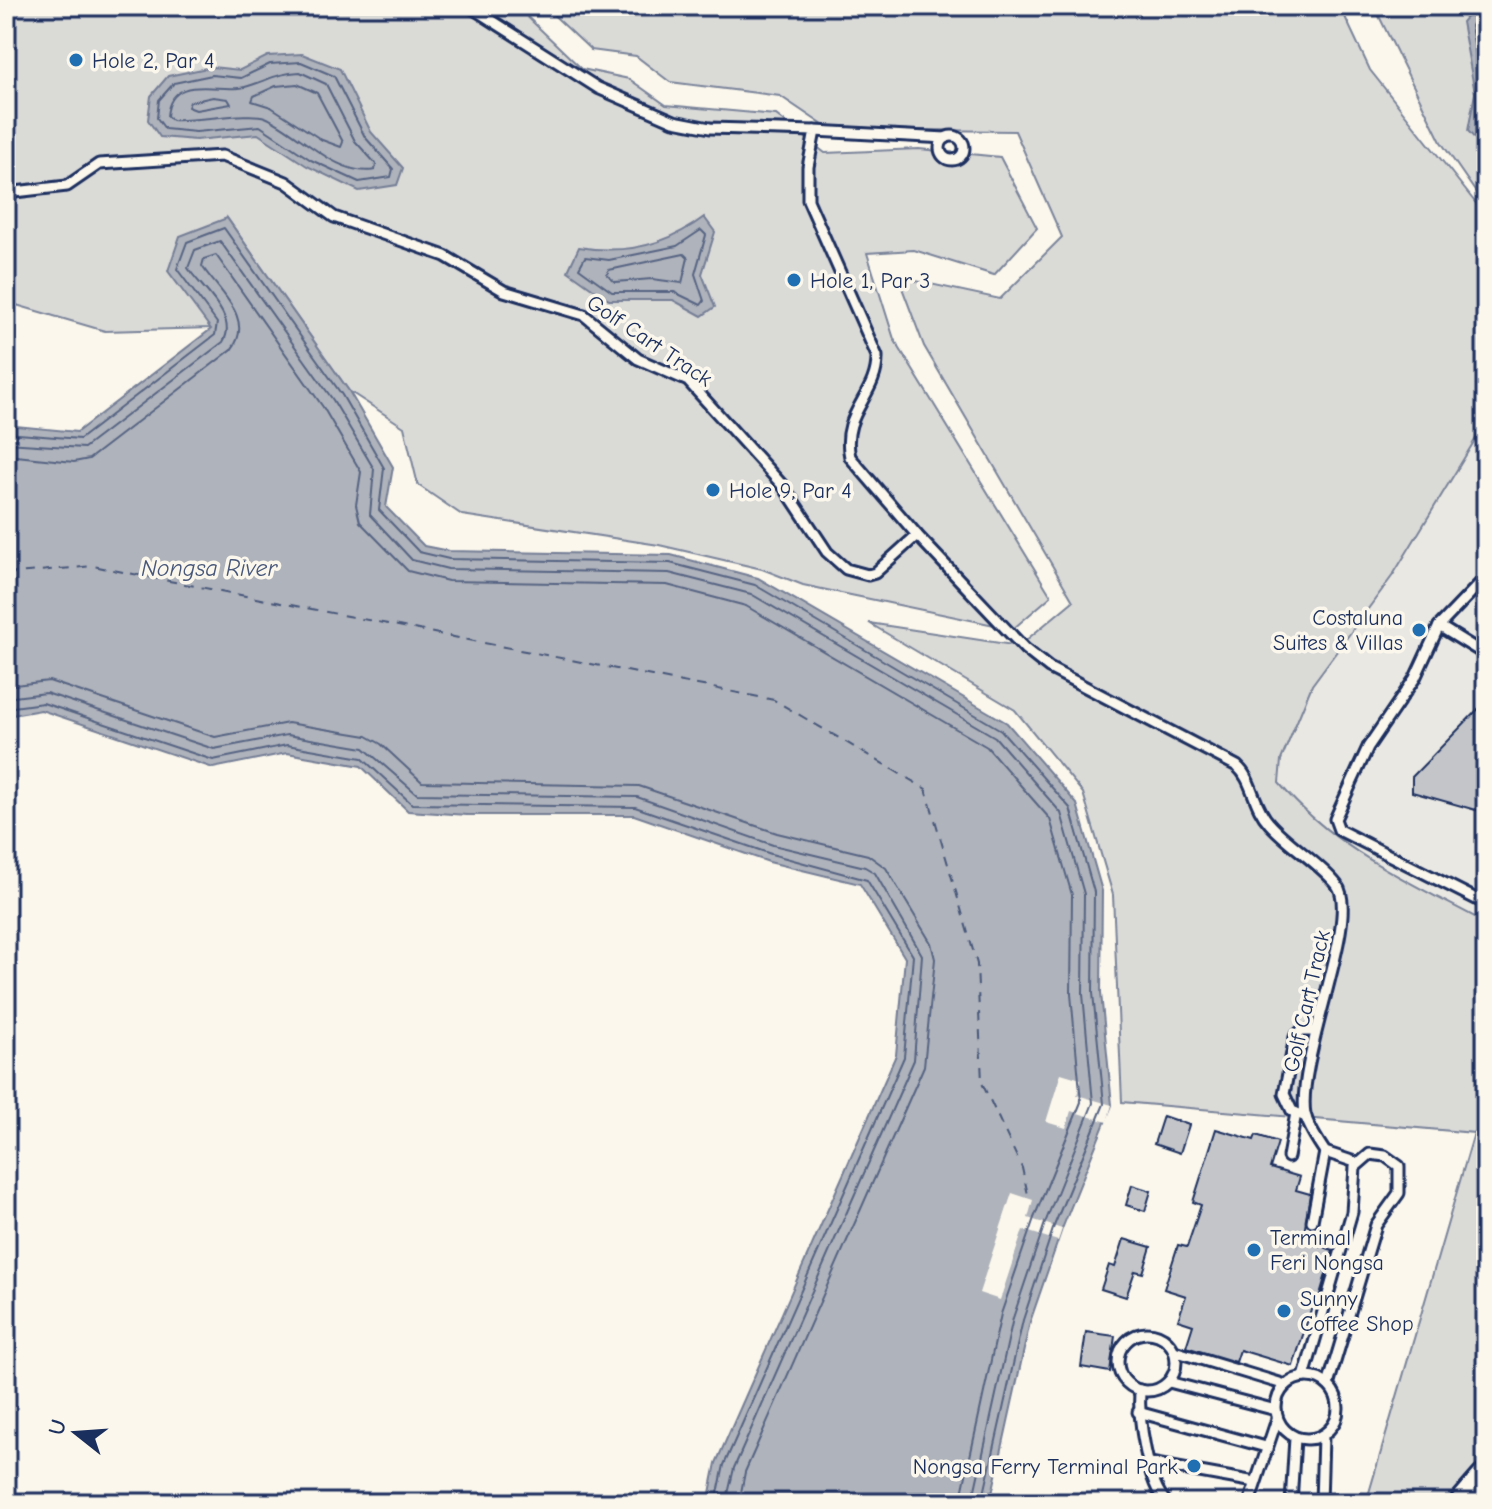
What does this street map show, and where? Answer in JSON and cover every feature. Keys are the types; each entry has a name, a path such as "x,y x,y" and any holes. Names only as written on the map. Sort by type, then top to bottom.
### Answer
{"highway":[{"path":"1466,1503 1486,1480"}],"lane":[{"path":"469,6 598,88 674,121 710,128 946,138"},
{"path":"815,131 808,167 808,200 877,356 873,382 850,425 850,457 917,535"},
{"name":"Golf Cart Track","path":"6,193 67,186 99,164 222,156 286,182 334,217 445,256 504,291 584,315 638,359 688,381 784,487 827,552 846,569 868,575 875,573 917,535 1025,649 1066,680 1237,766 1245,773 1259,812 1339,887 1343,913 1341,931 1314,1031 1301,1115 1325,1152"},
{"path":"1486,577 1439,626 1415,678 1368,747 1335,819 1339,830 1486,904"},
{"path":"1439,626 1486,655"},
{"path":"1288,1157 1301,1115 1287,1105 1284,1094 1293,1042 1298,1032 1314,1031"},
{"path":"1312,1221 1325,1152 1358,1163"},
{"path":"1304,1377 1352,1212 1354,1172 1358,1163 1370,1154 1385,1156 1399,1166 1401,1183 1396,1200 1374,1230 1328,1385"},
{"path":"1174,1351 1176,1362 1169,1382 1155,1390 1140,1390 1121,1376 1118,1365 1125,1343 1146,1333 1158,1334 1174,1351 1286,1385 1304,1377 1328,1385 1336,1397 1338,1412 1333,1426 1323,1436 1309,1440 1295,1438"},
{"path":"1169,1382 1276,1414 1295,1438 1291,1503"},
{"path":"1249,1503 1286,1385"},
{"path":"1140,1390 1138,1412 1150,1463 1159,1492 1167,1503"},
{"path":"1138,1412 1266,1447"},
{"path":"1321,1503 1323,1436"},
{"path":"1150,1463 1255,1482"}],"shaded area":[{"path":"6,6 516,6 582,69 629,79 666,105 776,115 825,153 919,149 1000,157 1037,228 994,275 914,250 867,253 894,339 1051,596 1013,629 803,585 762,569 659,545 462,515 418,485 404,427 349,391 227,218 211,328 105,331 6,302"},
{"path":"544,6 1340,6 1370,70 1486,216 1486,422 1393,575 1312,685 1281,760 1279,783 1325,828 1375,863 1486,923 1486,1476 1460,1503 1366,1503 1474,1133 1122,1102 1113,895 1083,793 1015,710 869,623 1019,646 1073,601 924,346 898,277 1000,299 1062,237 1015,131 829,129 780,96 670,82 636,56 591,50"},
{"path":"1374,6 1486,6 1486,207 1441,142"},
{"name":"Costaluna Suites & Villas","path":"1486,422 1486,923 1338,842 1301,809 1279,783 1281,760 1312,685 1393,575"}],"water":[{"path":"1486,8 1486,151 1468,131 1475,93 1462,22 1473,9"},
{"path":"302,54 340,69 371,132 403,168 397,185 359,191 307,166 258,134 196,140 160,137 148,120 151,96 168,76 212,67 240,70 268,56"},
{"path":"704,217 715,232 702,274 715,307 702,316 673,300 609,300 568,271 579,247 613,250 645,246 675,235"},
{"name":"Nongsa River","path":"227,218 349,391 393,467 386,507 424,546 449,551 671,555 758,578 1007,723 1077,804 1102,891 1101,993 1112,1105 1062,1229 1030,1322 990,1503 708,1503 716,1463 896,1055 905,958 860,884 769,862 634,815 467,815 408,811 361,766 287,753 213,768 41,710 6,716 6,425 77,432 211,329 168,271 180,236"}],"pier":[{"path":"1061,1073 1081,1079 1077,1095 1112,1105 1107,1122 1071,1111 1066,1128 1046,1122"},
{"path":"1012,1193 1033,1200 1028,1218 1062,1229 1058,1241 1023,1230 1000,1300 979,1293"}],"building":[{"path":"1486,701 1486,813 1412,792 1412,777"},
{"path":"1163,1116 1189,1125 1180,1153 1154,1144"},
{"name":"Terminal Feri Nongsa","path":"1216,1129 1254,1140 1256,1135 1278,1142 1270,1168 1300,1177 1296,1190 1310,1194 1303,1241 1333,1250 1317,1305 1313,1304 1293,1366 1240,1350 1236,1362 1186,1347 1193,1325 1178,1320 1186,1296 1164,1289 1178,1245 1187,1247 1201,1205 1193,1202"},
{"path":"1132,1185 1151,1191 1145,1211 1126,1205"},
{"path":"1124,1239 1151,1247 1143,1273 1135,1271 1126,1297 1101,1289 1109,1265 1115,1267"},
{"path":"1086,1332 1115,1336 1110,1372 1081,1367"}],"ferry route":[{"path":"6,574 93,566 774,700 926,789 977,964 982,1083 1022,1168 1029,1199"}],"place":[{"name":"Hole 2, Par 4","path":"76,60"},
{"name":"Hole 1, Par 3","path":"794,280"},
{"name":"Hole 9, Par 4","path":"713,490"},
{"name":"Costaluna Suites & Villas","path":"1419,630"},
{"name":"Terminal Feri Nongsa","path":"1254,1250"},
{"name":"Sunny Coffee Shop","path":"1284,1311"},
{"name":"Nongsa Ferry Terminal Park","path":"1194,1466"}]}
